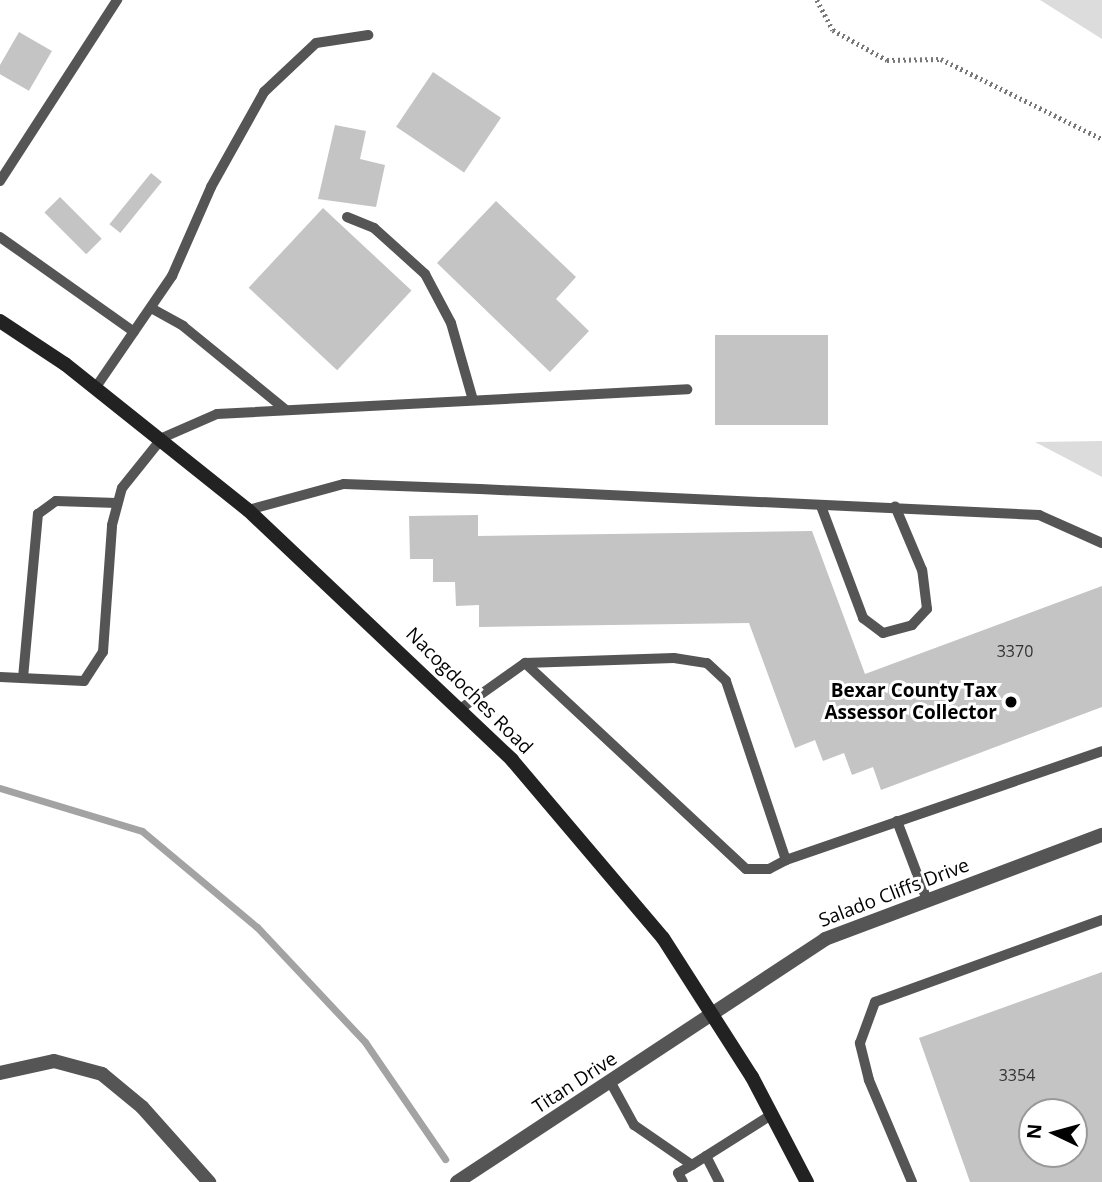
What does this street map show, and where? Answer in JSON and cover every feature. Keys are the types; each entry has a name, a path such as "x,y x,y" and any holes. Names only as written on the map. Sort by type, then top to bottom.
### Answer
{"main road":[{"name":"Nacogdoches Road","path":"0,321 96,387 248,509 460,709 572,824 712,1012 807,1182"}],"street":[{"name":"Salado Cliffs Drive","path":"712,1012 825,939 1102,835"},
{"name":"Titan Drive","path":"457,1182 611,1083 712,1012"},
{"path":"0,1073 43,1062 102,1074 142,1107 209,1182"}],"lane":[{"path":"0,181 117,0"},
{"path":"96,387 150,308 264,92 316,43 368,35"},
{"path":"347,217 374,228 425,274 451,323 473,400"},
{"path":"0,237 134,332"},
{"path":"150,308 183,326 286,411"},
{"path":"0,677 84,681 103,652 117,503 122,488 162,438 217,414 687,389"},
{"path":"248,509 344,484 821,506 895,506 1039,515 1102,543"},
{"path":"23,678 38,514 56,500 117,503"},
{"path":"821,506 863,618 883,633 912,625 927,609 922,570 895,506"},
{"path":"460,709 525,663 674,658 707,663 726,681 786,860"},
{"path":"525,663 746,869 769,869 786,860 1102,751"},
{"path":"897,821 927,900"},
{"path":"912,1182 869,1080 860,1043 875,1002 1102,920"},
{"path":"611,1083 634,1125 692,1165"},
{"path":"683,1182 678,1173 771,1115"},
{"path":"706,1156 719,1182"}],"path":[{"path":"817,0 833,30 887,60 941,59 1102,139"}],"shaded area":[{"path":"1040,0 1102,0 1102,39"},
{"path":"1102,441 1102,477 1035,442"}],"building":[{"path":"19,32 52,51 29,91 0,74 0,65"},
{"path":"433,72 501,118 464,173 396,127"},
{"path":"335,125 366,131 360,159 385,165 376,207 318,199"},
{"path":"151,173 162,182 120,233 109,224"},
{"path":"60,197 102,239 86,254 44,213"},
{"path":"496,201 576,277 556,299 589,331 550,372 437,263"},
{"path":"323,208 411,291 337,370 249,288"},
{"path":"715,335 828,335 828,425 715,425"},
{"path":"478,515 478,536 812,531 865,674 1102,586 1102,707 881,790 873,767 852,775 844,753 823,761 815,740 795,748 749,623 479,627 479,605 456,606 455,582 433,582 433,559 410,559 409,516"},
{"path":"1102,972 1102,1182 970,1182 919,1038"}],"waterway":[{"path":"0,788 142,831 257,927 365,1042 445,1159"}],"place":[{"name":"Bexar County Tax Assessor Collector","path":"1011,702"}]}
